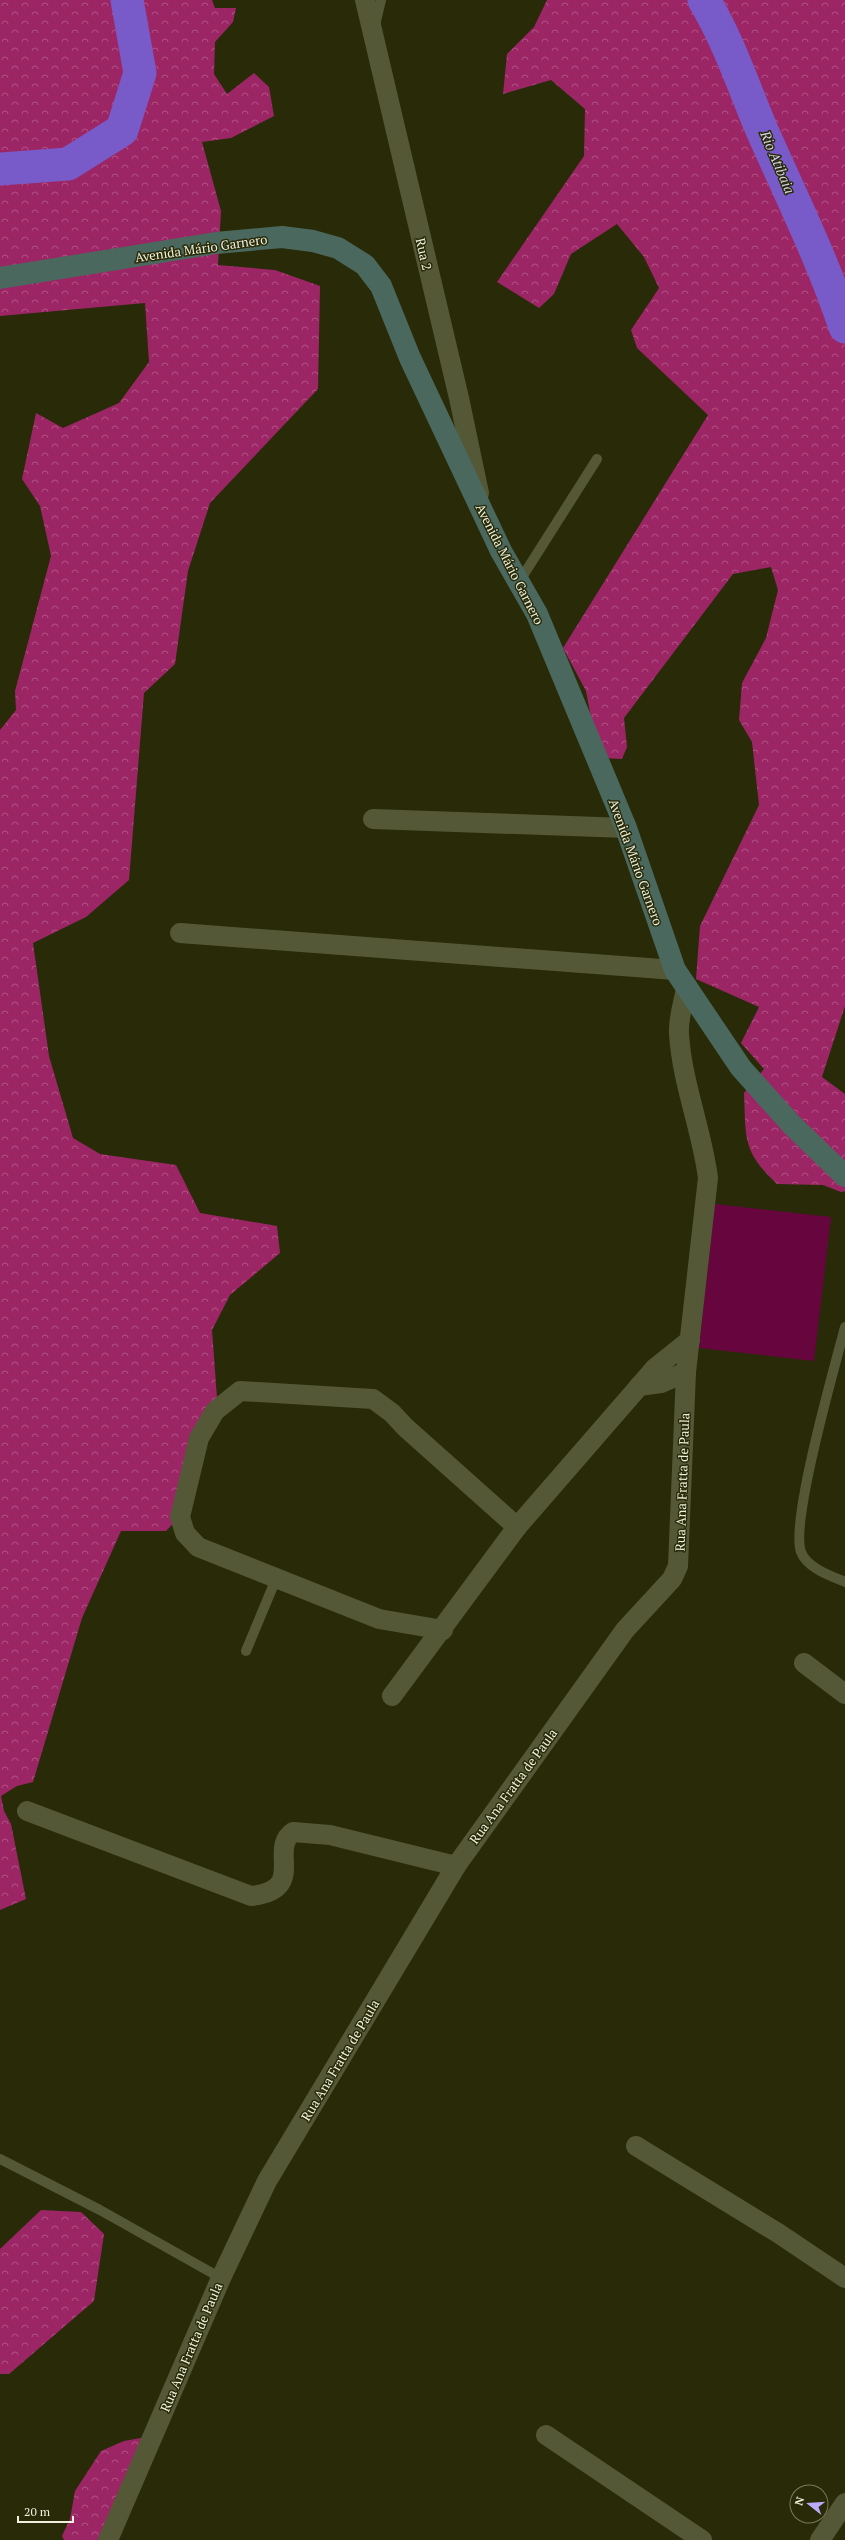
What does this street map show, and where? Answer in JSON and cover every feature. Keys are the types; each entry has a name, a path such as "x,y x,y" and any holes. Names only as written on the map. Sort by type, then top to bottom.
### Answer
{"main road":[{"name":"Avenida Mário Garnero","path":"0,278 224,242 282,237 313,241 338,248 365,265 381,286 410,358 482,509 537,614 626,828 675,970 686,989 741,1068 792,1125 845,1176"}],"street":[{"name":"Rua 2","path":"365,0 459,398 482,509"},
{"path":"373,819 626,828"},
{"path":"180,933 675,970"},
{"name":"Rua Ana Fratta de Paula","path":"108,2540 221,2278 267,2180 456,1866 625,1630 672,1579 678,1566 686,1372 708,1178 705,1151 684,1065 679,1034 686,989"},
{"path":"392,1696 518,1528 655,1368 690,1340"},
{"path":"639,1386 661,1383 686,1372"},
{"path":"443,1630 379,1619 198,1547 185,1533 180,1517 199,1438 215,1411 240,1391 373,1398 392,1413 416,1438 518,1528"},
{"path":"804,1663 845,1694"},
{"path":"27,1811 251,1896 267,1894 276,1889 282,1879 286,1842 293,1832 330,1836 456,1866"},
{"path":"636,2146 778,2233 845,2278"},
{"path":"546,2435 702,2540"},
{"path":"820,2540 845,2503"}],"lane":[{"path":"373,33 381,0"},
{"path":"519,582 597,459"},
{"path":"845,1327 804,1496 798,1534 801,1552 817,1569 845,1582"},
{"path":"246,1651 276,1578"},
{"path":"0,2160 100,2210 221,2278"}],"green space":[{"path":"0,0 212,0 215,8 236,8 233,22 215,42 214,74 227,94 254,73 269,87 274,116 231,138 202,142 221,211 218,265 275,270 320,286 318,389 210,503 188,571 175,664 144,693 129,880 86,917 33,943 49,1056 73,1138 100,1154 176,1165 200,1213 277,1226 280,1253 230,1295 212,1330 217,1398 187,1509 166,1531 121,1531 82,1618 33,1782 17,1786 1,1796 4,1811 11,1824 26,1899 0,1910 0,730 16,710 15,691 51,556 40,506 22,479 36,413 63,428 119,403 149,362 145,303 0,316"},
{"path":"547,0 845,0 845,1006 822,1077 845,1094 845,1191 841,1192 823,1185 777,1184 757,1162 748,1143 746,1133 744,1093 764,1069 741,1043 759,1007 696,979 700,926 759,805 752,742 739,720 742,683 766,638 778,590 771,567 733,574 624,718 627,747 622,759 604,758 592,723 586,691 563,648 708,415 637,348 631,330 659,288 644,257 617,224 571,254 554,294 539,308 497,282 584,156 585,109 551,80 503,94 507,54 534,27"},
{"path":"41,2210 81,2212 104,2234 94,2301 9,2374 0,2374 0,2249"},
{"path":"146,2437 102,2540 64,2540 62,2536 70,2519 75,2491 101,2451 124,2441"}],"shaded area":[{"path":"715,1204 831,1217 814,1361 699,1348"}],"waterway":[{"name":"Rio Atibaia","path":"0,169 68,164 122,130 140,73 127,0"},
{"name":"Rio Atibaia","path":"704,0 713,15 735,63 761,128 816,251 845,327"}]}
